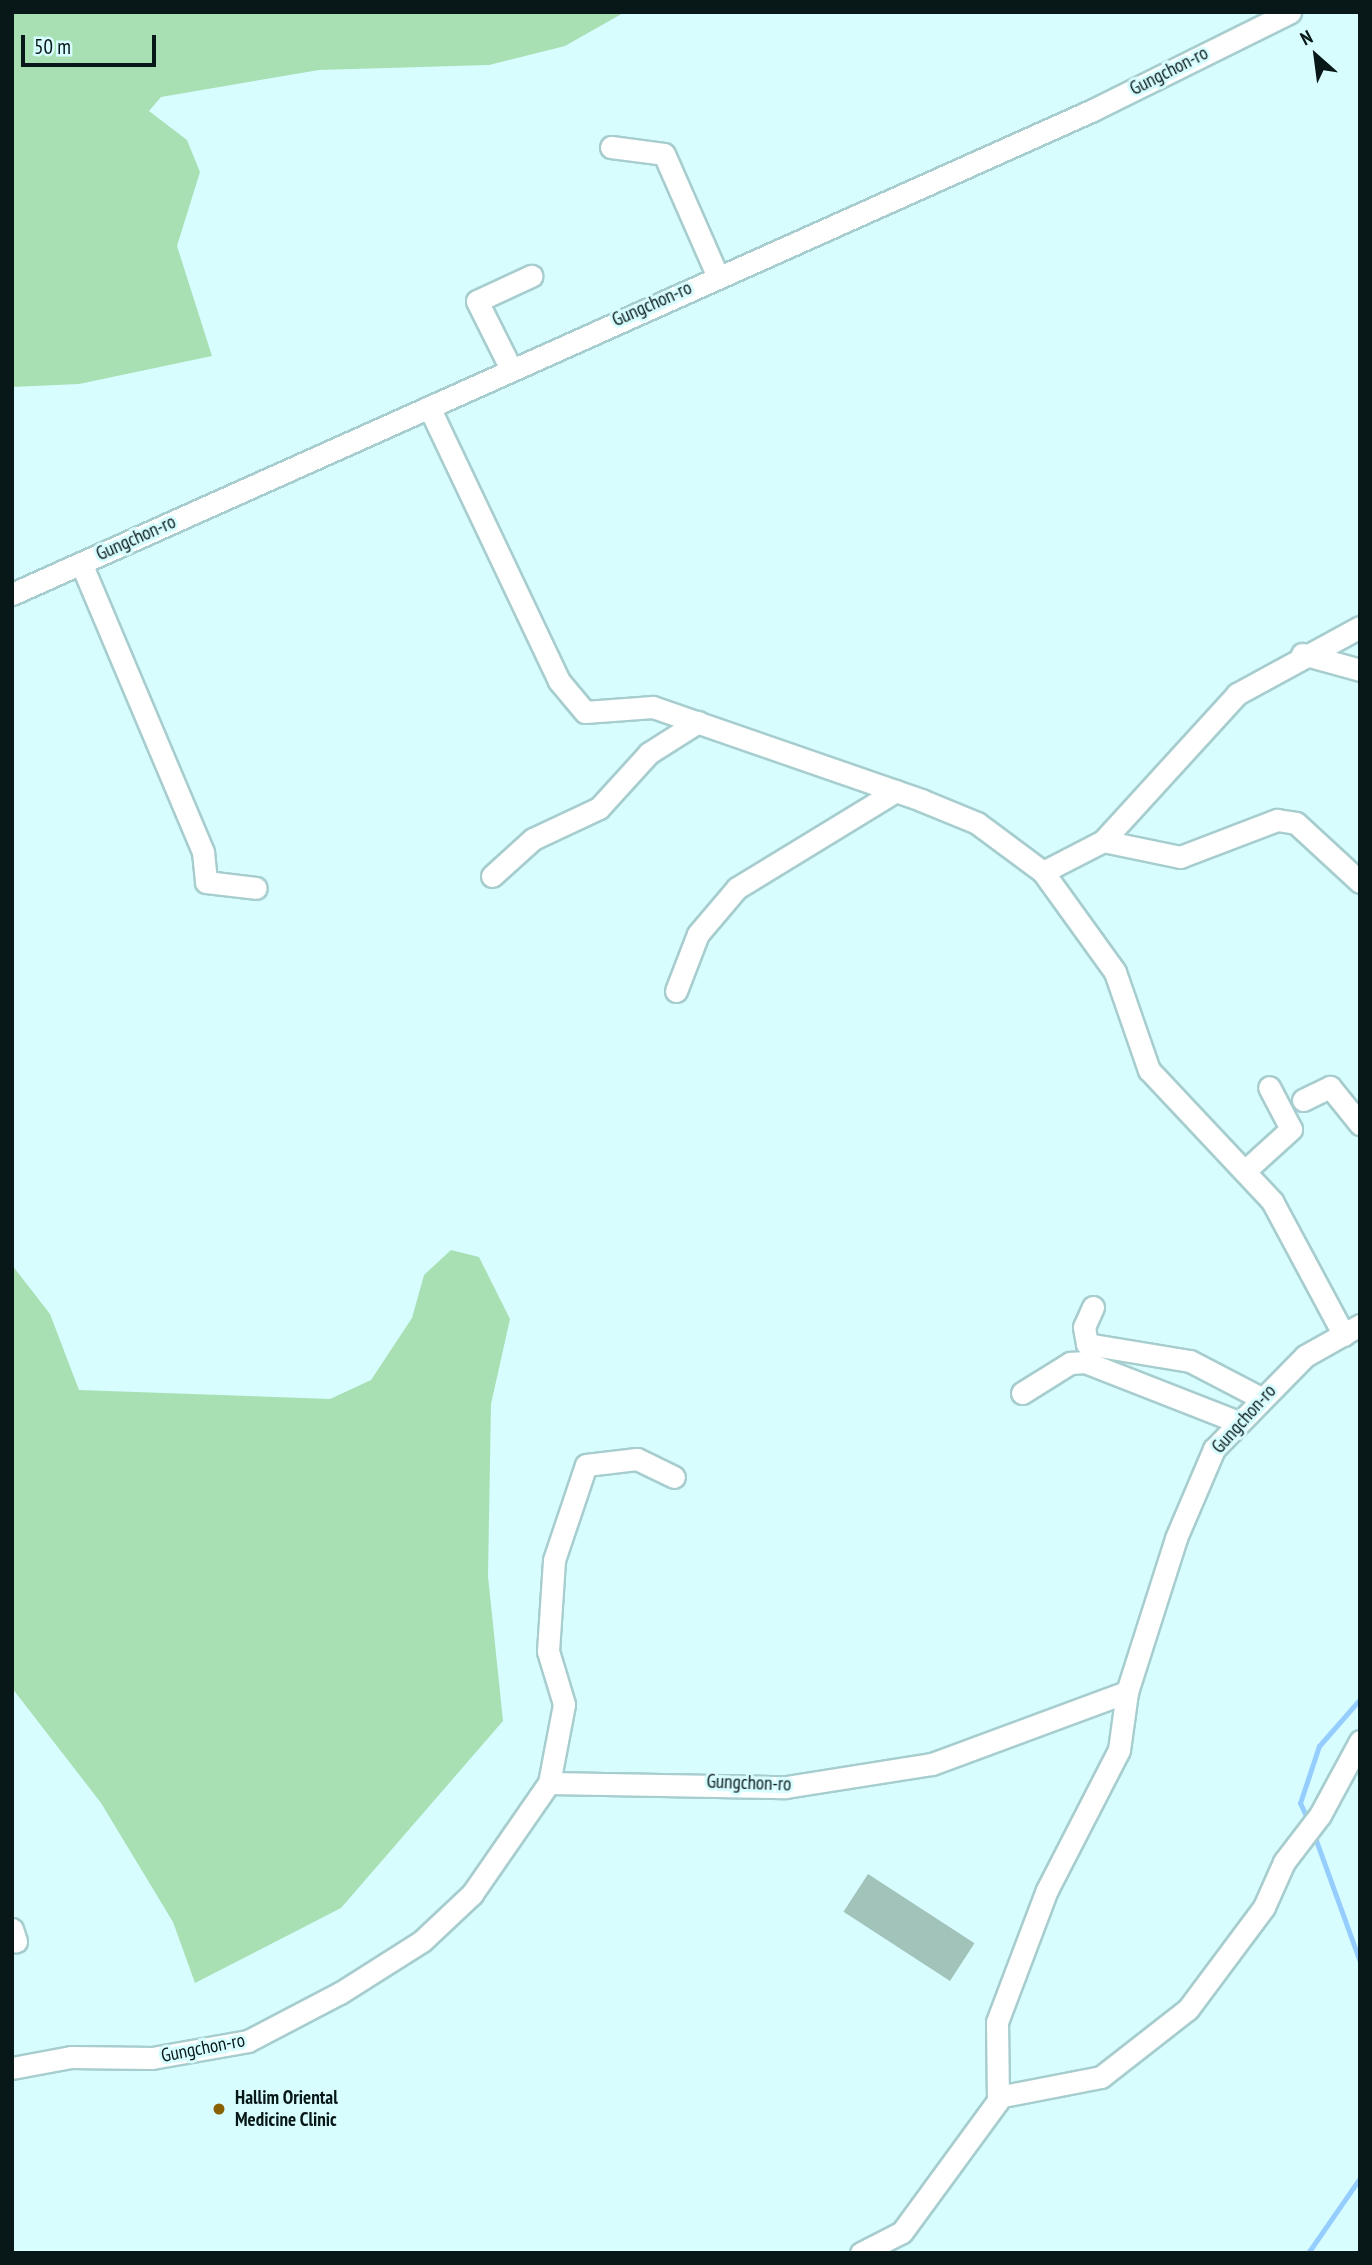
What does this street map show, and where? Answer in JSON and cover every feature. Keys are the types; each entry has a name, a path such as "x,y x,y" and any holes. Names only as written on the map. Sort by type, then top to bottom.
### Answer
{"street":[{"name":"Gungchon-ro","path":"12,594 717,275 1093,110 1290,12"},
{"path":"611,147 664,154 717,275"},
{"path":"511,369 477,302 531,276"},
{"path":"429,407 570,700 585,712 653,707 896,791 977,823 1043,872 1115,972 1149,1070 1246,1170 1298,1241 1352,1330"},
{"path":"81,563 203,852 206,883 256,888"},
{"path":"1043,872 1103,841 1237,694 1302,654 1360,627"},
{"path":"1302,654 1360,670"},
{"path":"492,876 533,839 599,808 649,753 698,722"},
{"path":"676,991 698,934 737,888 896,791"},
{"path":"1103,841 1180,857 1287,821 1296,823 1360,882"},
{"path":"1246,1170 1291,1129 1269,1087"},
{"path":"1303,1100 1330,1087 1360,1124"},
{"path":"1093,1307 1084,1327 1087,1344 1190,1361 1261,1398"},
{"name":"Gungchon-ro","path":"12,2068 71,2057 152,2058 248,2041 340,1993 422,1941 471,1894 549,1783 786,1787 932,1764 1127,1692 1176,1538 1213,1449 1305,1356 1352,1330"},
{"path":"1022,1393 1070,1363 1085,1362 1238,1422"},
{"path":"549,1783 564,1704 548,1651 547,1625 562,1524 581,1477 586,1465 613,1459 637,1459 674,1477"},
{"path":"862,2253 902,2231 998,2097 997,2022 1047,1890 1119,1750 1127,1692"},
{"path":"998,2097 1101,2077 1188,2009 1264,1907 1284,1862 1320,1815 1360,1741"}],"green space":[{"path":"12,12 625,12 565,46 489,65 319,70 161,97 149,111 187,140 200,172 177,246 212,356 79,384 12,387"},
{"path":"451,1250 479,1257 510,1319 491,1404 488,1576 503,1721 341,1908 195,1983 173,1922 101,1803 12,1688 12,1265 50,1314 79,1390 330,1399 371,1380 412,1318 424,1275"}],"building":[{"path":"868,1874 975,1943 950,1981 843,1912"}],"waterway":[{"path":"1308,1820 1300,1803 1319,1746 1360,1699"},
{"path":"1313,1832 1360,1962"},
{"path":"1308,2253 1360,2178"}],"place":[{"name":"Hallim Oriental Medicine Clinic","path":"219,2109"}]}
